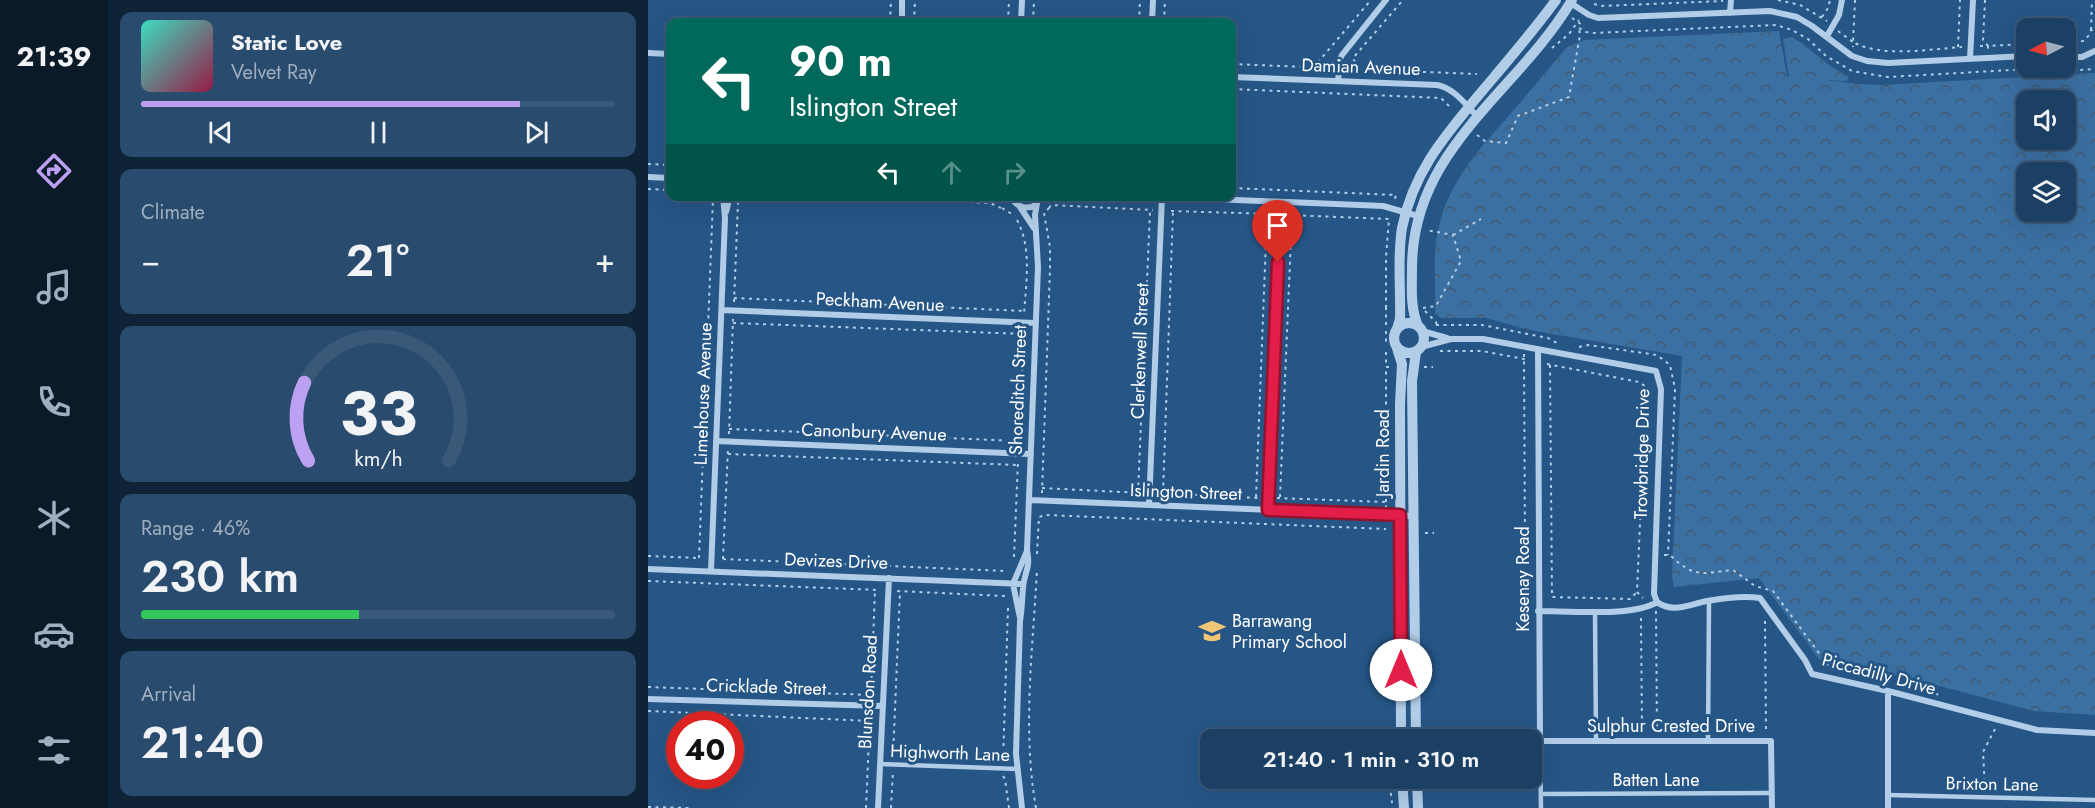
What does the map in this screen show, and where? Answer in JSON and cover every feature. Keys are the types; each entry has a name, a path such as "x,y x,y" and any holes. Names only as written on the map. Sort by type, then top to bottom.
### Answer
{"street":[{"path":"902,18 903,0"},
{"path":"1021,18 1022,0"},
{"path":"1152,18 1153,0"},
{"path":"1338,81 1342,55 1386,0"},
{"path":"1556,0 1428,159 1416,182 1400,244 1400,319 1394,339 1397,348 1408,353 1419,349 1424,339 1412,308 1412,273 1415,228 1423,219 1429,185 1444,158 1553,28 1569,1 1584,12 1598,18 1770,11 1797,17 1827,36 1852,56 1867,61 1888,63 2016,57"},
{"path":"1730,13 1731,0"},
{"path":"1827,36 1839,15 1842,0"},
{"path":"1970,59 1973,0"},
{"path":"2076,57 2082,57 2095,51"},
{"path":"648,53 666,54"},
{"name":"Damian Avenue","path":"1236,77 1444,86 1478,117"},
{"path":"648,177 666,178"},
{"name":"Limehouse Avenue","path":"711,572 722,310 723,201"},
{"name":"Limehouse Avenue","path":"725,218 729,201"},
{"path":"1015,201 1036,231"},
{"path":"1020,207 1029,208 1039,201"},
{"name":"Shoreditch Street","path":"1022,808 1016,734 1020,621 1023,584 1029,561 1027,550 1038,267 1036,231 1042,201"},
{"name":"Clerkenwell Street","path":"1149,505 1162,201"},
{"path":"1236,201 1383,206 1423,219"},
{"path":"1268,510 1281,203"},
{"name":"Peckham Avenue","path":"722,310 1036,323"},
{"path":"1397,329 1405,324 1420,329"},
{"name":"Trowbridge Drive","path":"1420,329 1451,339 1483,339 1656,371 1661,389 1654,594 1657,602"},
{"name":"Trowbridge Drive","path":"1419,349 1451,339"},
{"name":"Jardin Road","path":"1397,348 1402,364 1400,404 1401,729"},
{"name":"Jardin Road","path":"1416,729 1412,381 1419,349"},
{"name":"Kesenay Road","path":"1538,349 1540,729"},
{"name":"Canonbury Avenue","path":"717,441 1031,454"},
{"name":"Islington Street","path":"1030,500 1413,516"},
{"name":"Shoreditch Street","path":"1020,621 1009,584 1027,550"},
{"name":"Devizes Drive","path":"648,569 1023,584"},
{"name":"Blunsdon Road","path":"878,808 889,578"},
{"path":"1538,611 1641,609 1657,602 1668,608 1674,608 1749,596 1760,598 1766,606"},
{"name":"Piccadilly Drive","path":"1766,606 1805,660 1812,674 1888,691 2037,730 2095,733"},
{"path":"1888,691 1888,808"},
{"name":"Cricklade Street","path":"648,699 883,706"},
{"name":"Sulphur Crested Drive","path":"1542,741 1771,741 1772,808"},
{"path":"1403,789 1404,808"},
{"path":"1417,789 1419,808"}],"lane":[{"path":"1708,741 1709,601"},
{"path":"1595,611 1596,741"},
{"name":"Highworth Lane","path":"880,764 1018,769"},
{"name":"Kesenay Road","path":"1540,789 1541,808"},
{"name":"Batten Lane","path":"1540,794 1772,793"},
{"name":"Brixton Lane","path":"1888,795 2095,800"}],"path":[{"path":"890,18 891,0"},
{"path":"914,18 915,0"},
{"path":"1008,18 1009,0"},
{"path":"1033,18 1034,0"},
{"path":"1139,18 1140,0"},
{"path":"1164,18 1165,0"},
{"path":"1313,68 1371,0"},
{"path":"1358,69 1353,58 1403,0"},
{"path":"1552,49 1569,34 1591,0"},
{"path":"1594,4 1601,6 1731,0"},
{"path":"1822,17 1828,9 1830,0"},
{"path":"1855,0 1853,42 1862,47 1884,51 2016,45"},
{"path":"1958,47 1960,0"},
{"path":"1985,0 1983,40 1988,46 1988,58"},
{"path":"2076,41 2084,41 2090,34 2092,0"},
{"path":"1477,135 1485,141 1506,143 1518,116 1569,98 1580,28"},
{"path":"1236,64 1477,74"},
{"path":"1236,89 1441,98 1449,106"},
{"path":"648,164 666,165"},
{"path":"648,189 666,190"},
{"path":"699,558 714,201"},
{"path":"738,201 723,559 1008,571 1009,584 1005,596"},
{"path":"954,201 990,203 1001,208"},
{"path":"1036,808 1029,745 1050,269 1050,247 1044,213 1049,208 1045,201"},
{"path":"1138,493 1150,210"},
{"path":"1163,493 1173,211"},
{"path":"1256,497 1267,214"},
{"path":"1280,498 1292,215"},
{"path":"1014,565 1026,253 1022,230 1016,217"},
{"path":"1386,308 1389,219"},
{"path":"1423,219 1426,230 1453,235 1480,219"},
{"path":"1437,335 1436,325 1424,306 1436,306 1460,265 1460,256 1453,235"},
{"path":"734,298 1024,310"},
{"path":"733,323 1024,334"},
{"path":"1436,325 1482,325 1548,338 1562,346"},
{"path":"1524,548 1523,359 1528,334"},
{"path":"1575,348 1588,345 1657,355 1670,365 1675,389 1668,555"},
{"path":"1439,351 1482,351 1639,382 1646,387 1637,592 1630,599 1552,597 1550,365"},
{"path":"1424,361 1424,367 1433,367"},
{"path":"729,429 1019,441"},
{"path":"728,454 1018,465"},
{"path":"1039,517 1046,515 1386,529 1386,502 1042,488"},
{"path":"1424,533 1434,533"},
{"path":"1655,555 1670,555 1682,567 1694,573 1705,574 1733,570 1755,586 1773,591 1830,668 1858,674"},
{"path":"648,556 712,559"},
{"path":"648,581 1005,596 1009,601 1003,746 1009,808"},
{"path":"891,808 900,591"},
{"path":"1637,592 1650,607"},
{"path":"1657,602 1657,741"},
{"path":"1766,606 1766,741"},
{"path":"1641,609 1642,741"},
{"path":"1897,683 1946,696"},
{"path":"648,687 871,695"},
{"path":"648,711 870,721"},
{"path":"1986,797 1983,752 2000,721"},
{"path":"999,774 1005,779"},
{"path":"1390,789 1393,808"},
{"path":"648,807 689,808"}],"green space":[{"path":"1779,31 1787,77 1789,77 1783,39 1792,37 1849,77 1847,81 1826,80 1858,84 1881,85 2016,77 2076,78 2076,74 2095,73 2095,715 2034,711 1917,680 1819,659 1759,578 1674,587 1672,576 1682,356 1529,330 1486,318 1441,318 1435,313 1437,237 1450,195 1457,181 1486,142 1567,47 1584,40"}],"place":[{"name":"Barrawang Primary School","path":"1212,631"}],"route":[{"path":"1278,262 1268,510 1400,515 1401,670"}]}
